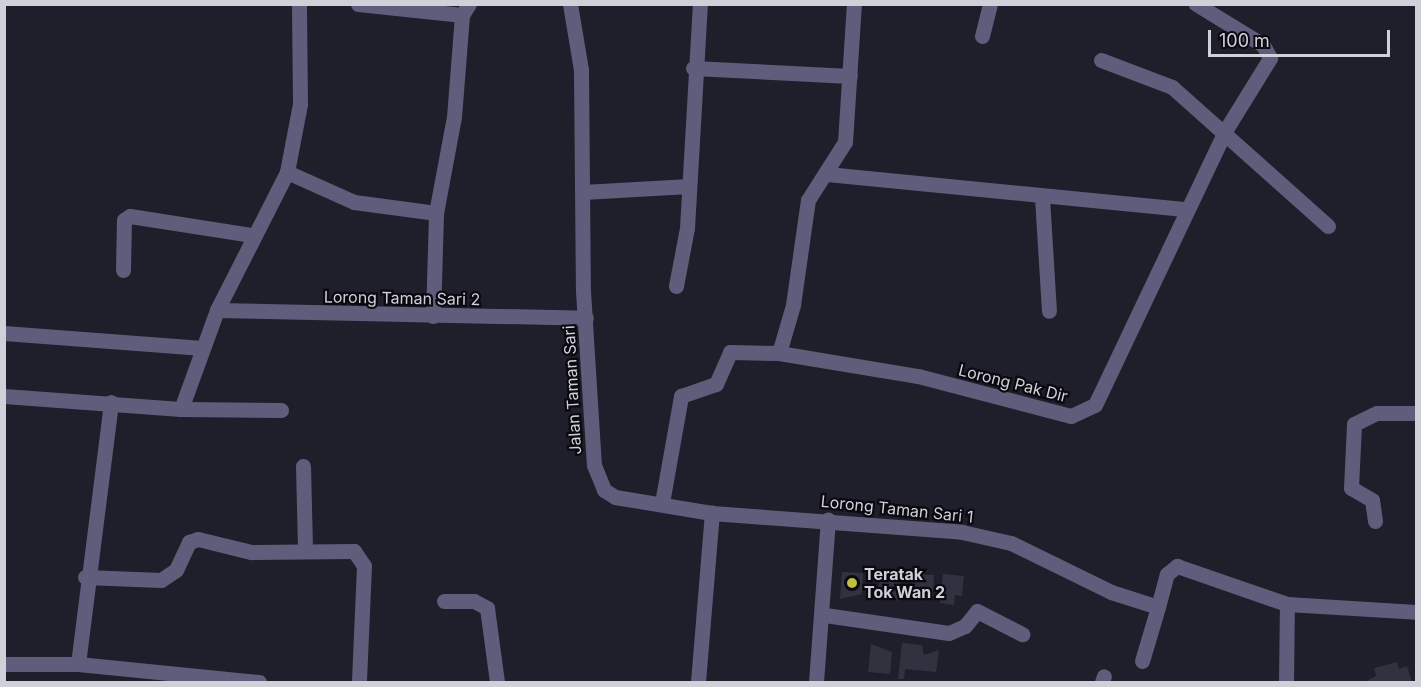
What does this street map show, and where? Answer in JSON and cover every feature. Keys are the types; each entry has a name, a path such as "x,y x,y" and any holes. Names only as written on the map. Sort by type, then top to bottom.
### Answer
{"street":[{"path":"181,409 217,310 251,235 286,172 300,104 299,4"},
{"path":"358,4 466,10 454,117 436,213 433,316"},
{"name":"Jalan Taman Sari","path":"570,4 581,70 586,318 597,477 615,497 712,513"},
{"path":"676,286 690,186 693,68 700,4"},
{"path":"779,353 793,305 808,200 814,184 827,174 845,142 854,4"},
{"path":"982,36 990,4"},
{"name":"Lorong Pak Dir","path":"662,503 681,396 716,384 730,352 779,353 918,376 1037,410 1071,416 1095,405 1186,209 1225,131 1270,58 1263,45 1196,4"},
{"path":"1101,60 1172,87 1225,131 1328,226"},
{"path":"693,68 850,76"},
{"path":"286,172 354,202 436,213"},
{"path":"827,174 1042,197 1186,209"},
{"path":"583,192 690,186"},
{"path":"1042,197 1049,311"},
{"path":"123,270 124,220 130,216 251,235"},
{"name":"Lorong Taman Sari 2","path":"217,310 586,318"},
{"path":"4,333 202,348"},
{"path":"4,396 111,402 181,409 281,410"},
{"path":"78,664 85,577 103,488 111,402"},
{"path":"1375,521 1372,500 1351,488 1354,424 1377,413 1416,413"},
{"path":"303,466 305,549"},
{"path":"698,682 712,513"},
{"name":"Lorong Taman Sari 1","path":"712,513 828,519 963,532 1011,543 1070,573 1158,607"},
{"path":"816,682 825,615 828,519"},
{"path":"85,577 161,580 176,570 189,542 198,539 250,552 348,549 362,560 359,682"},
{"path":"1142,661 1167,574 1177,566 1287,604 1416,612"},
{"path":"444,601 474,601 487,608 497,682"},
{"path":"1286,682 1287,604"},
{"path":"825,615 949,633 965,626 977,611 1022,634"},
{"path":"4,664 78,664 145,676 259,682"}],"building":[{"name":"Teratak Tok Wan 2","path":"842,572 863,573 862,594 840,599"},
{"path":"868,574 876,575 875,582 867,581"},
{"path":"913,574 934,575 933,597 912,596"},
{"path":"943,574 964,576 962,596 955,595 954,605 940,603"},
{"path":"880,575 900,576 898,601 878,595"},
{"path":"902,643 922,645 924,655 939,650 936,672 905,669 904,679 898,679"},
{"path":"871,644 892,652 890,674 868,672"},
{"path":"1397,662 1399,669 1407,666 1412,682 1364,682 1376,676 1374,668"}],"place":[{"name":"Teratak Tok Wan 2","path":"852,583"}]}
